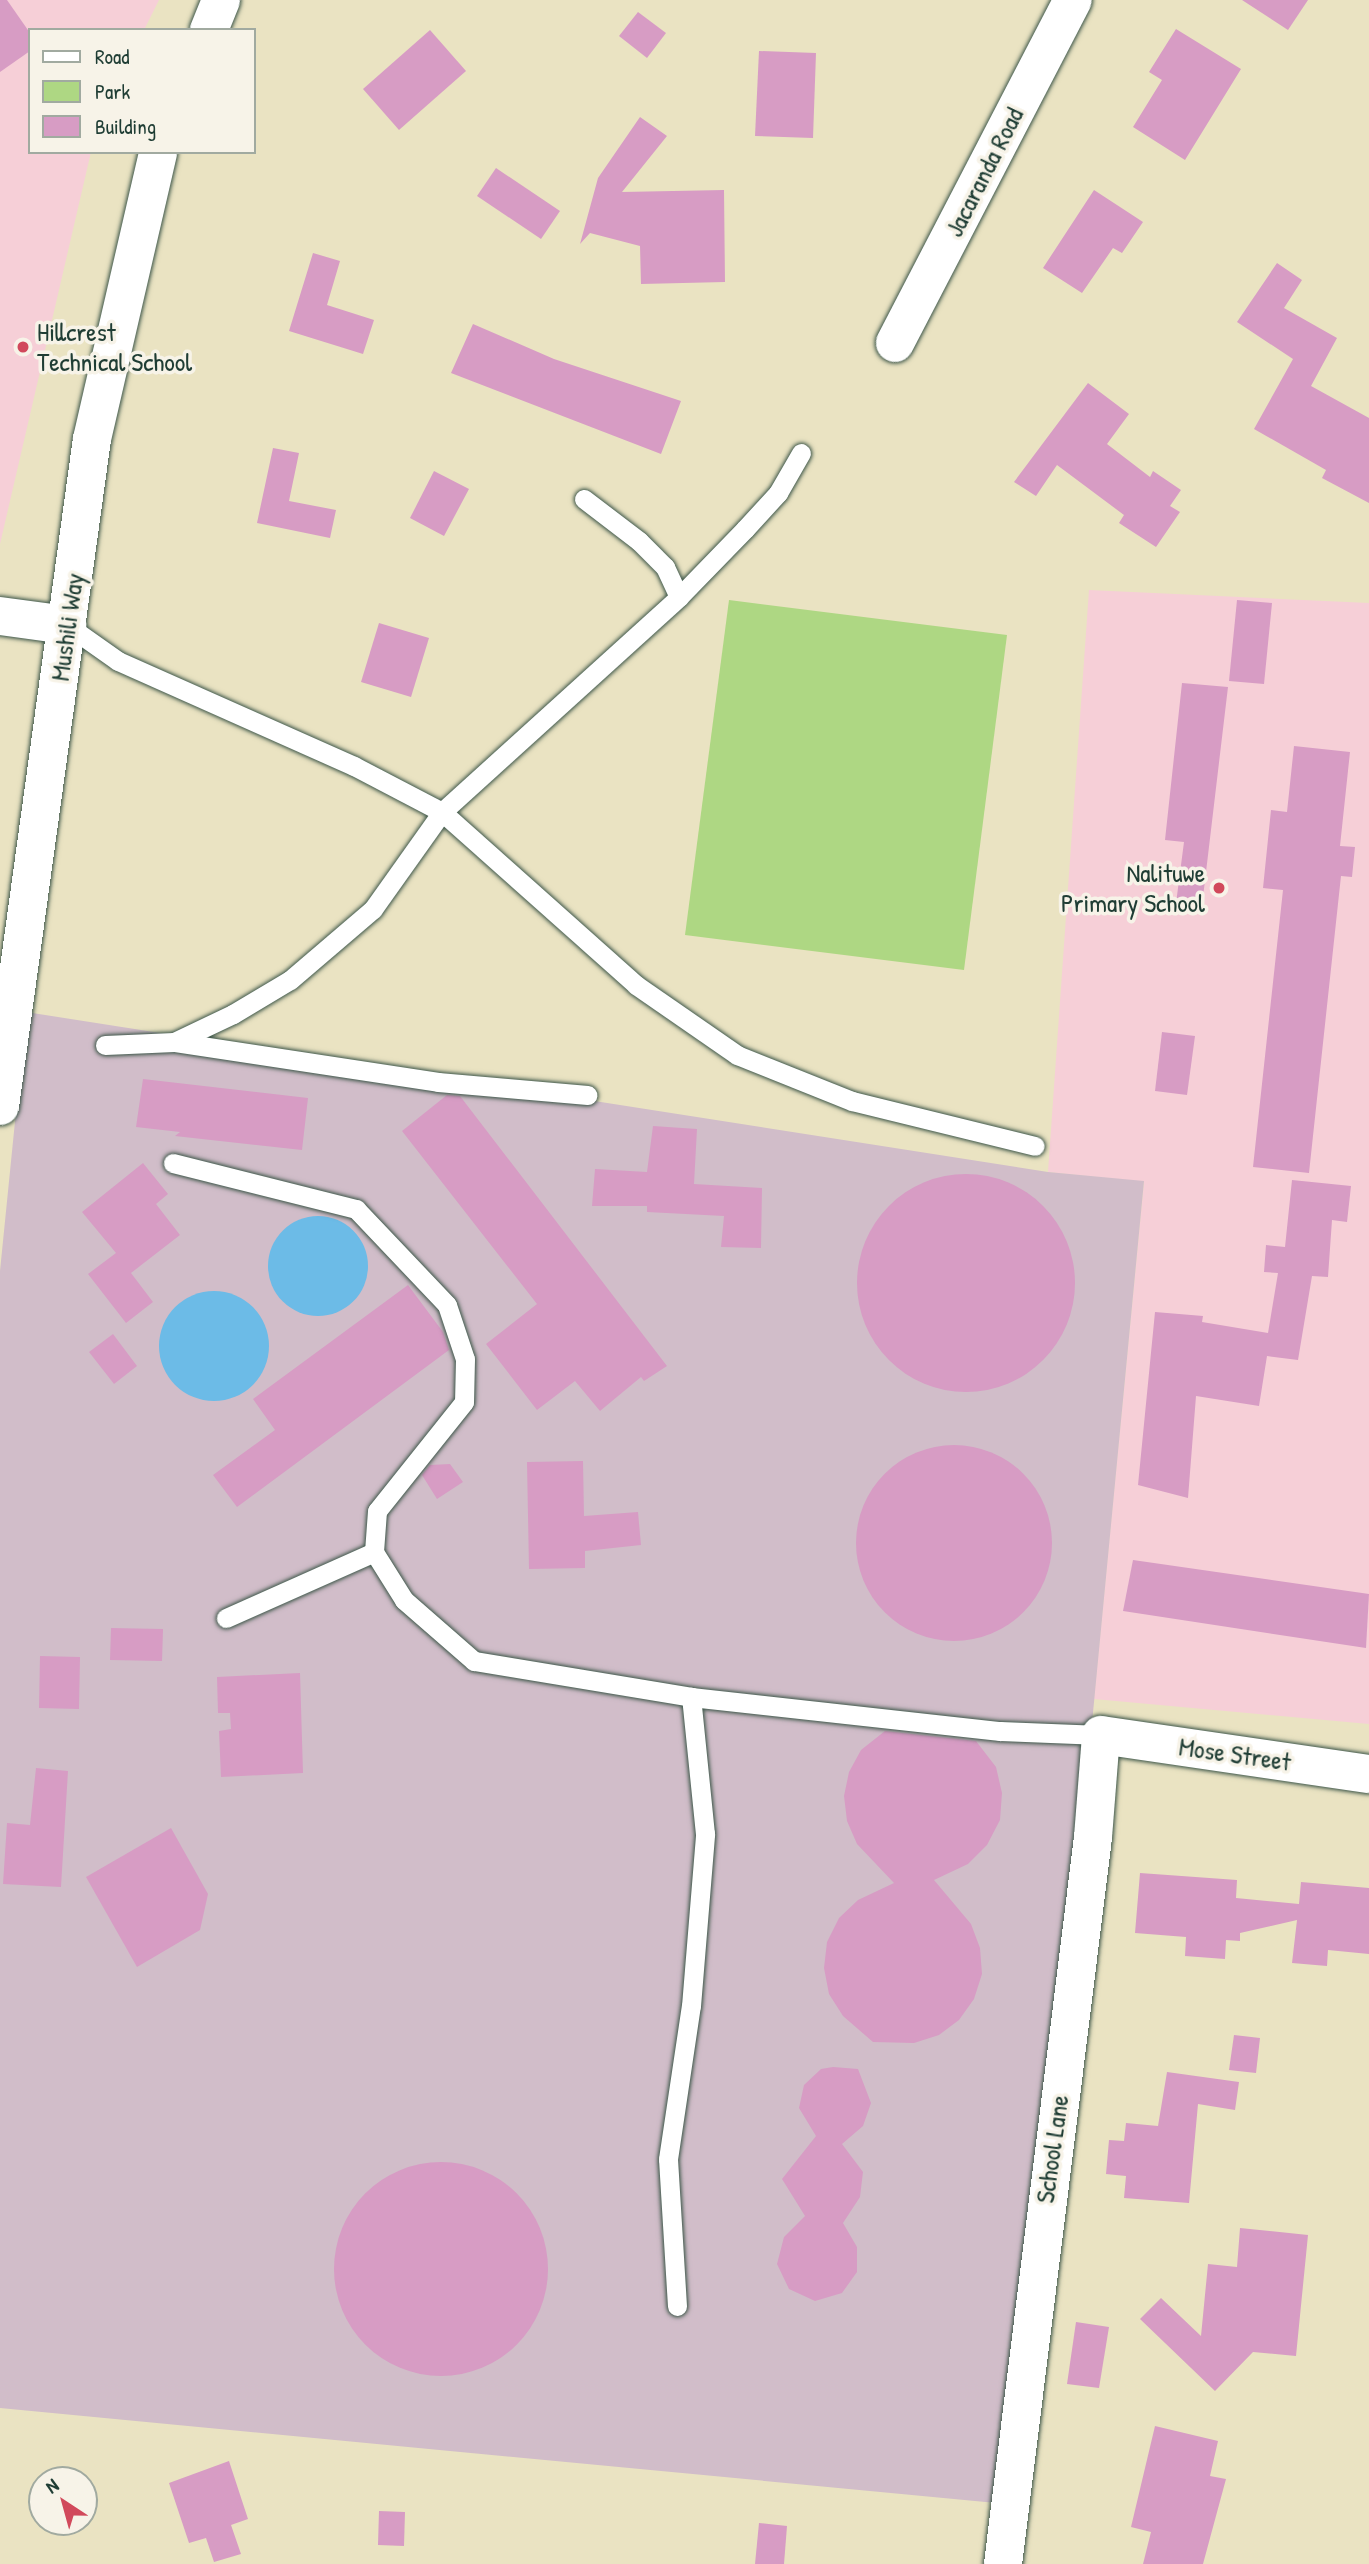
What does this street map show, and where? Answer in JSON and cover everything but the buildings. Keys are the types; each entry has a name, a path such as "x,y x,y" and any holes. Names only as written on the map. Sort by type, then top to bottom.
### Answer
{"street":[{"path":"210,28 221,0"},
{"name":"Jacaranda Road","path":"895,343 1073,0"},
{"name":"Mushili Way","path":"0,1106 92,439 158,154"},
{"path":"0,616 67,625"},
{"name":"Mose Street","path":"1101,1735 1369,1774"},
{"name":"School Lane","path":"1003,2564 1093,1837 1101,1735"}],"lane":[{"path":"174,1041 233,1014 311,962 373,909 442,812 679,597 778,493 801,453"},
{"path":"584,499 639,541 665,568 679,597"},
{"path":"67,625 118,661 354,766 442,812 636,985 737,1055 852,1101 1035,1146"},
{"path":"105,1045 174,1041 438,1082 587,1095"},
{"path":"173,1163 356,1209 447,1305 465,1359 464,1402 377,1511 374,1552 404,1600 474,1661 691,1697 1000,1731 1101,1735"},
{"path":"226,1618 374,1552"},
{"path":"677,2306 668,2159 691,2006 705,1834 691,1697"}],"shaded area":[{"name":"Hillcrest Technical School","path":"0,0 159,0 145,28 28,28 28,154 91,154 0,544"},
{"name":"Nalituwe Primary School","path":"1089,590 1369,603 1369,1724 1094,1699 1144,1182 1048,1172"},
{"path":"26,1012 1048,1172 1144,1181 1017,2505 0,2408 0,1271"}],"green space":[{"path":"729,600 1007,635 964,970 685,935"}],"water":[{"path":"318,1216 346,1224 360,1238 368,1266 360,1294 346,1308 318,1316 290,1308 276,1294 268,1266 276,1238 290,1224"},
{"path":"214,1291 235,1295 253,1307 265,1325 269,1346 265,1367 253,1385 235,1397 214,1401 193,1397 175,1385 163,1367 159,1346 163,1325 175,1307 193,1295"}],"place":[{"name":"Hillcrest Technical School","path":"23,347"},
{"name":"Nalituwe Primary School","path":"1219,888"}]}
